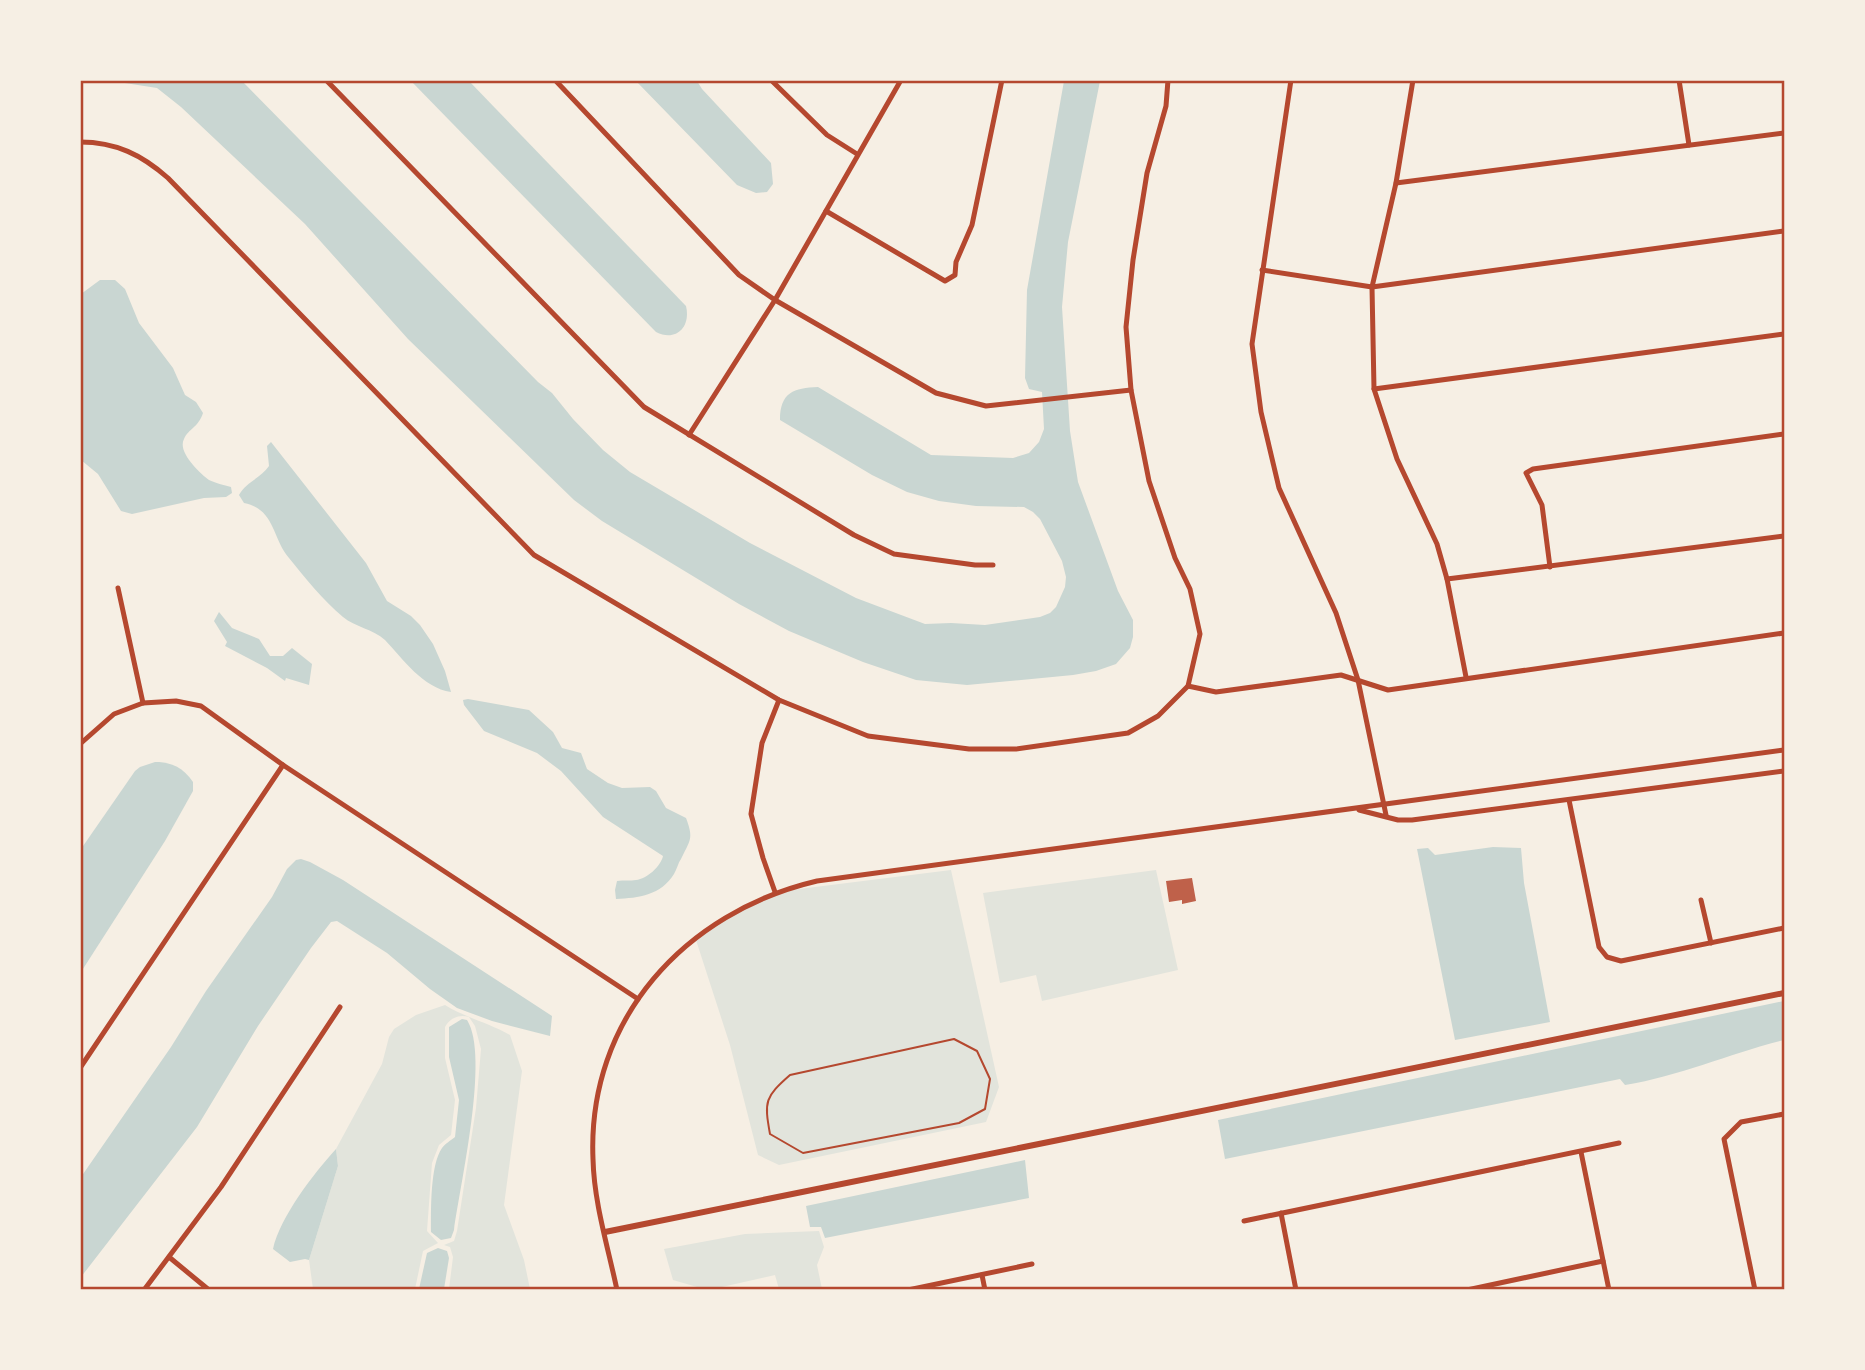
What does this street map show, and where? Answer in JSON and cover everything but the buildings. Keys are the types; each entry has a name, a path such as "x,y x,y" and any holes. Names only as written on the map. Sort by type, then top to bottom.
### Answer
{"street":[{"path":"326,80 644,407 854,535 894,554 993,565"},
{"path":"555,80 739,275 775,300 936,393 986,406 1131,390"},
{"path":"771,80 819,127 857,154"},
{"path":"689,436 775,300 901,80"},
{"path":"826,212 944,281 955,275 956,262 972,225 1002,80"},
{"path":"80,142 99,142 121,147 148,160 168,178 534,555 779,700 868,736 969,749 1016,749 1128,733 1158,716 1188,686 1200,635 1190,589 1175,558 1149,481 1131,390 1126,327 1146,173 1166,106 1168,80"},
{"path":"1291,80 1252,344 1261,412 1279,488 1336,613 1357,680 1386,815"},
{"path":"1413,80 1396,183 1372,287 1374,389 1397,459 1437,544 1447,579 1466,677"},
{"path":"1679,80 1689,145"},
{"path":"1396,183 1784,133"},
{"path":"1262,270 1372,287 1784,231"},
{"path":"1374,389 1784,334"},
{"path":"1550,567 1542,505 1526,473 1533,469 1784,434"},
{"path":"1447,579 1784,536"},
{"path":"118,588 143,703"},
{"path":"1188,686 1216,692 1341,674 1388,690 1784,633"},
{"path":"775,892 751,814 762,743 779,700"},
{"path":"80,744 114,714 143,703 176,701 201,706 283,765 638,999"},
{"path":"617,1290 594,1178 593,1137 599,1091 614,1044 638,999 666,963 695,937 724,917 775,892 817,881 1783,750 1784,760"},
{"path":"80,1068 283,765"},
{"path":"1353,809 1398,820 1412,820 1784,771"},
{"path":"1569,800 1599,947 1607,957 1621,961 1784,928"},
{"path":"1702,901 1711,943"},
{"path":"605,1232 1784,993"},
{"path":"144,1290 221,1187 340,1007"},
{"path":"1755,1290 1724,1139 1741,1122 1784,1114"},
{"path":"1244,1221 1619,1143"},
{"path":"1581,1152 1609,1290"},
{"path":"1281,1213 1296,1290"},
{"path":"169,1257 209,1290"},
{"path":"1467,1290 1603,1261"},
{"path":"908,1290 1032,1264"},
{"path":"982,1275 985,1290"}],"path":[{"path":"954,1039 977,1051 990,1079 985,1109 959,1123 803,1153 770,1134 766,1112 770,1092 790,1075 954,1039"}],"shaded area":[{"path":"112,81 242,81 538,382 552,393 603,450 630,472 750,543 856,598 925,624 985,625 1040,617 1056,607 1065,587 1066,577 1062,561 1040,519 1024,507 976,506 939,501 907,492 872,475 780,420 781,411 790,393 818,387 931,455 1013,458 1029,453 1039,442 1044,429 1042,392 1029,389 1025,378 1027,290 1064,81 1100,81 1068,242 1062,307 1070,431 1078,482 1118,591 1133,620 1130,648 1116,664 1073,675 967,685 916,680 863,662 789,631 739,604 602,521 574,500 408,339 305,224 181,107 157,88"},
{"path":"411,81 469,81 686,306 686,320 680,331 670,335 656,332"},
{"path":"636,81 697,81 771,163 773,184 767,192 756,193 737,185"},
{"path":"100,280 115,280 125,289 139,323 173,368 185,395 196,402 203,413 184,439 184,450 190,462 209,480 231,487 232,493 226,497 204,498 132,514 121,511 98,474 81,460 81,294"},
{"path":"271,442 366,563 387,601 420,625 433,644 451,692 431,685 406,664 385,640 348,620 336,610 314,589 283,550 272,525 262,511 244,503 239,495 269,466 267,446"},
{"path":"219,612 232,628 259,639 270,656 283,656 292,648 312,664 309,685 286,678 285,681 267,668 225,646 227,642 214,621"},
{"path":"463,700 529,710 553,732 562,748 581,753 587,769 608,783 622,788 650,787 656,791 666,808 686,818 690,839 669,881 649,894 616,899 617,881 636,880 649,875 663,856 603,817 561,771 537,753 484,731 464,705"},
{"path":"155,762 167,763 185,773 193,782 193,791 165,841 81,972 81,849 135,771"},
{"path":"1493,847 1521,848 1524,883 1550,1022 1455,1040 1417,849 1428,848 1435,855"},
{"path":"301,859 343,880 552,1016 550,1036 492,1021 457,1008 387,953 337,921 331,922 258,1026 197,1127 81,1277 81,1177 272,897 287,869"},
{"path":"951,870 999,1087 986,1122 779,1165 758,1155 730,1045 695,937 775,892"},
{"path":"1156,870 1178,970 1042,1001 1036,975 1000,983 983,893"},
{"path":"1784,1001 1784,1040 1666,1076 1625,1085 1620,1079 1225,1159 1218,1120"},
{"path":"445,1005 510,1035 522,1071 504,1205 524,1260 530,1289 449,1289 453,1257 450,1247 444,1245 454,1241 457,1231 476,1108 481,1049 475,1026 469,1017 458,1016 445,1027 445,1058 455,1100 451,1135 439,1145 432,1163 427,1231 438,1243 423,1251 415,1289 313,1289 309,1260 338,1166 336,1149 382,1064 389,1037 394,1029 416,1015"},
{"path":"462,1019 467,1020 473,1038 475,1090 454,1230 451,1238 441,1240 431,1232 432,1188 438,1156 443,1147 455,1137 459,1100 449,1057 449,1027"},
{"path":"336,1149 338,1166 309,1260 290,1262 273,1249 277,1236 299,1196"},
{"path":"1025,1160 1029,1198 825,1238 821,1227 810,1227 806,1206"},
{"path":"819,1231 824,1247 817,1265 822,1289 779,1289 775,1275 704,1289 673,1280 664,1249 745,1234"},
{"path":"438,1248 447,1251 449,1258 444,1289 419,1289 427,1253"}]}
